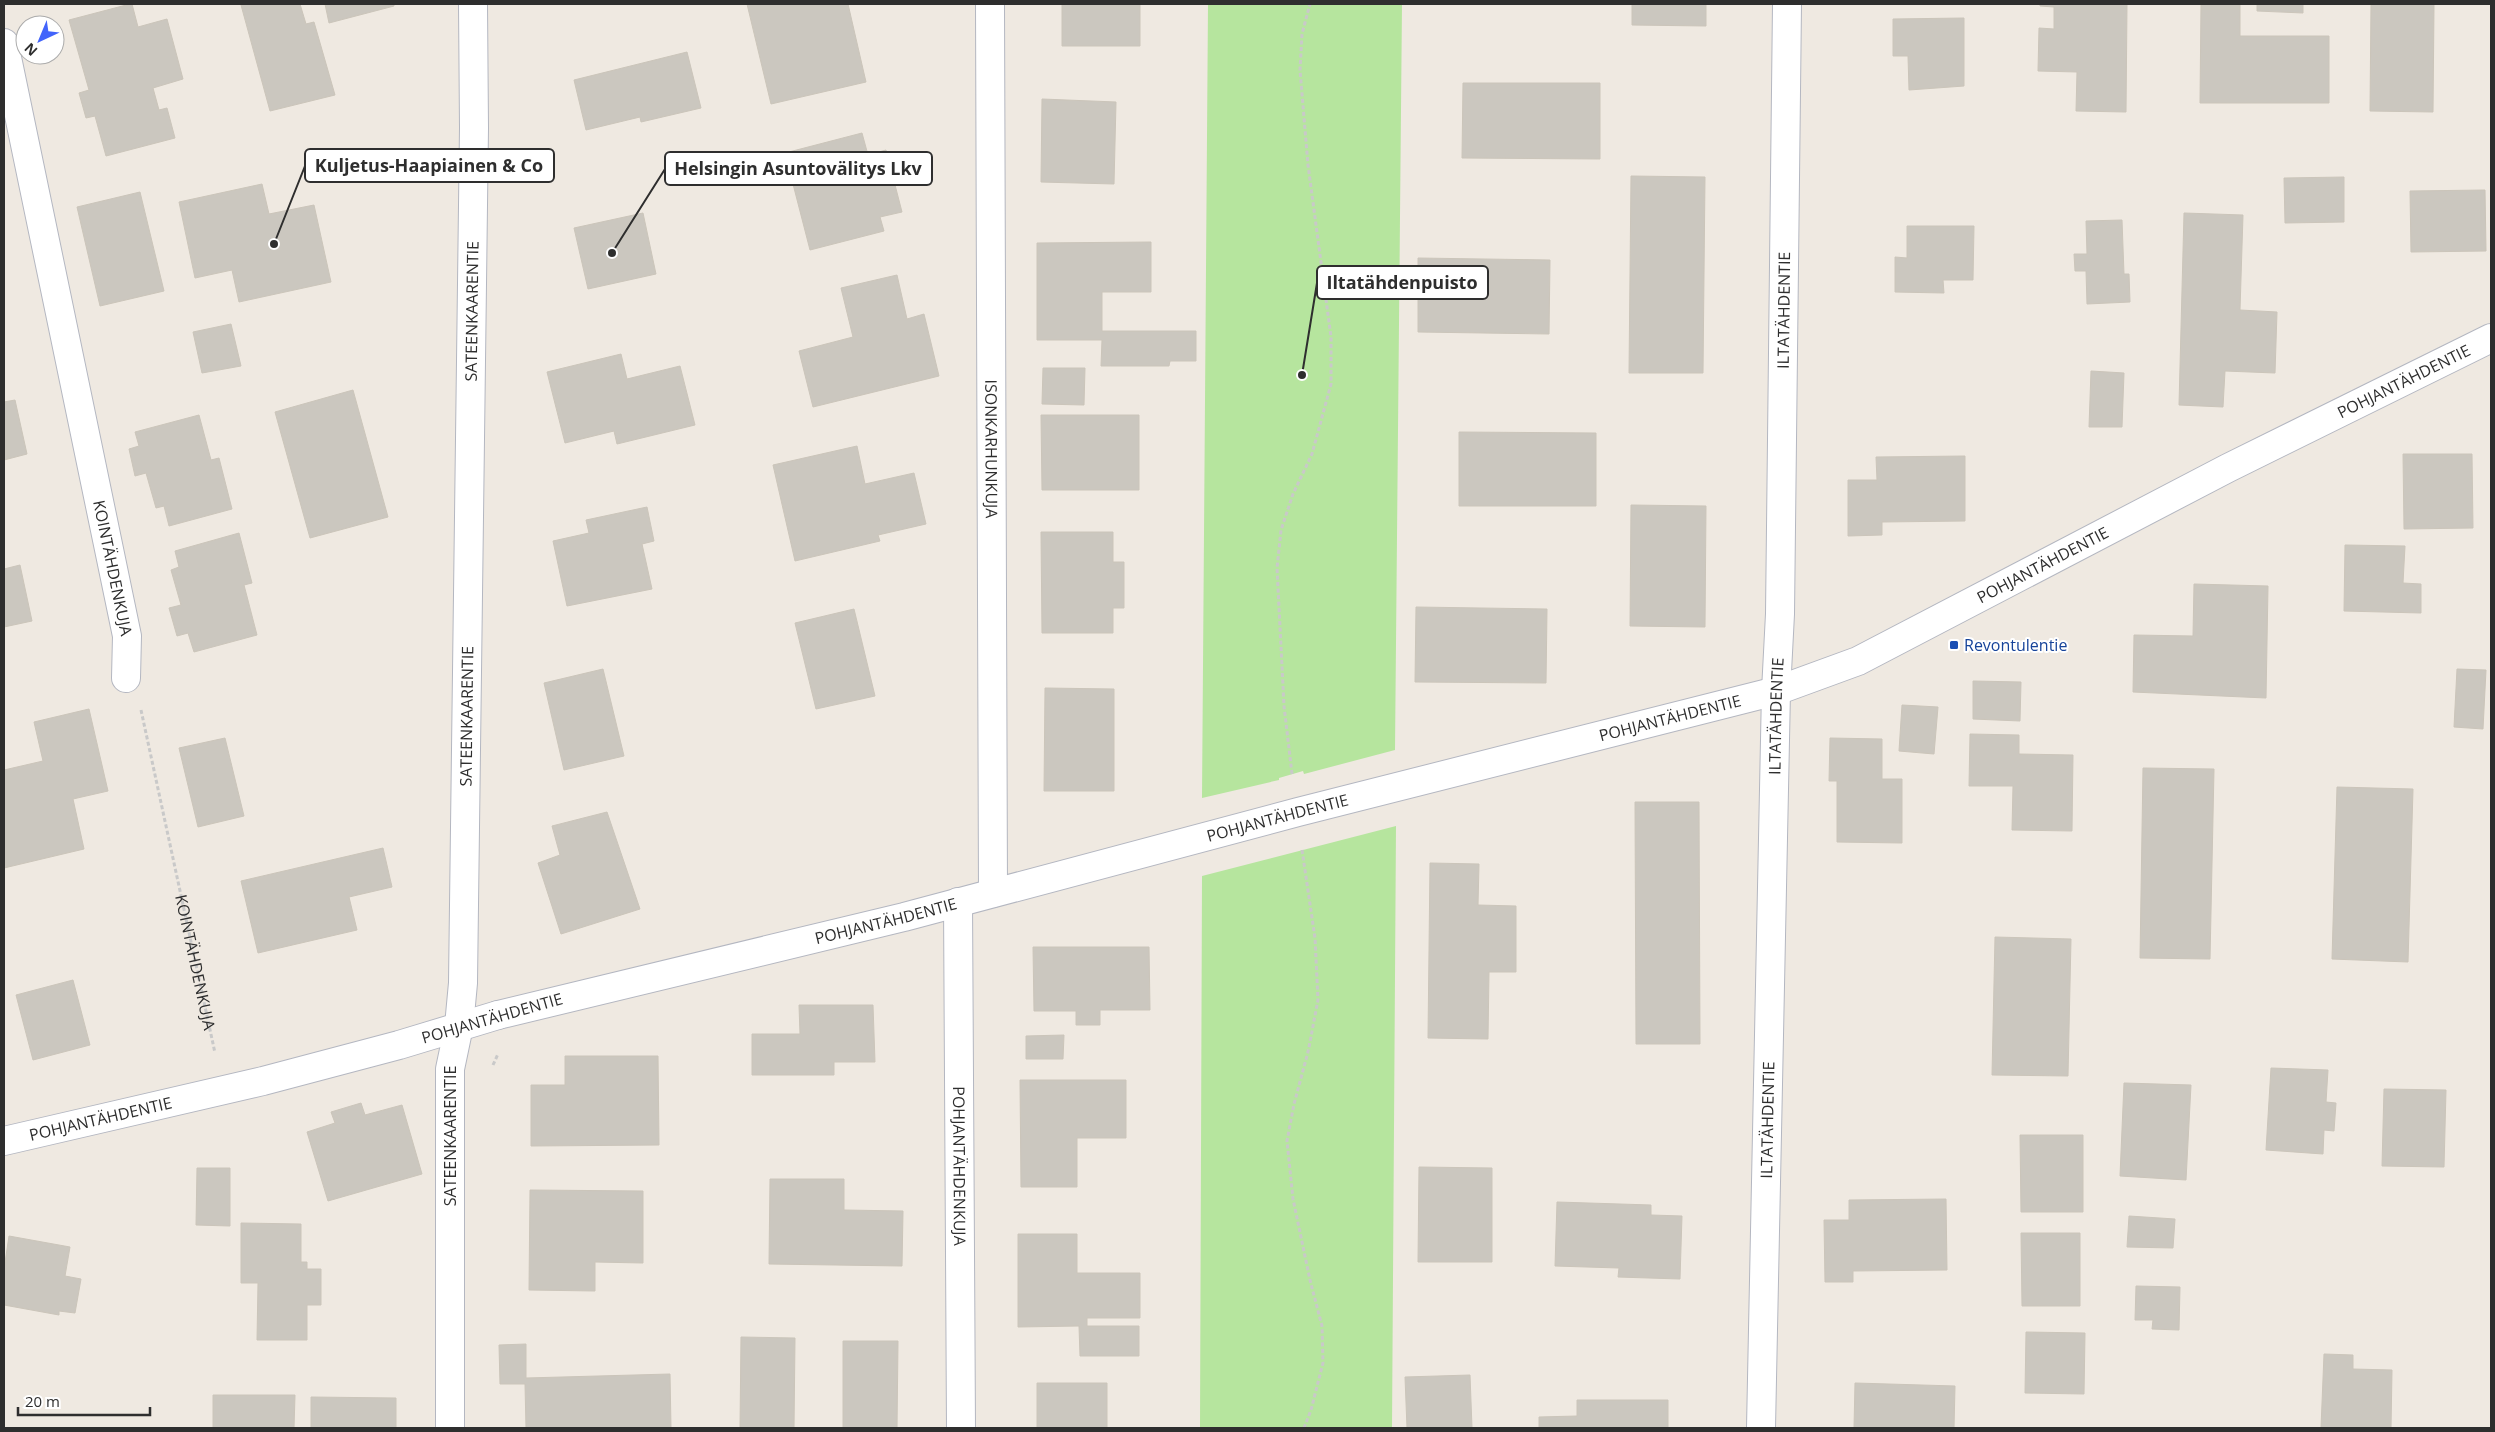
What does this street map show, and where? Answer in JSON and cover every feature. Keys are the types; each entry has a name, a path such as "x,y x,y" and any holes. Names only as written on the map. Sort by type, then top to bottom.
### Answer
{"street":[{"name":"SATEENKAARENTIE","path":"450,1428 450,1069 463,983 474,128 473,4"},
{"name":"ISONKARHUNKUJA","path":"990,4 993,893"},
{"name":"ILTATÄHDENTIE","path":"1761,1428 1776,691 1780,614 1787,4"},
{"name":"KOINTÄHDENKUJA","path":"4,43 127,636 126,678"},
{"name":"POHJANTÄHDENTIE","path":"4,1141 223,1091 390,1047 498,1015 958,902 1298,812 1776,691 1858,662 2228,468 2491,338"},
{"name":"POHJANTÄHDENKUJA","path":"958,902 961,1428"}],"path":[{"path":"1304,1428 1311,1410 1323,1363 1322,1326 1293,1199 1287,1141 1318,1000 1315,938 1284,706 1277,568 1281,530 1292,494 1312,454 1332,384 1331,337 1308,165 1300,70 1302,34 1310,4"},
{"name":"KOINTÄHDENKUJA","path":"126,678 144,717 223,1091"}],"green space":[{"path":"1208,4 1402,4 1395,750 1304,774 1303,771 1279,778 1279,780 1202,798"},
{"path":"1396,826 1392,1428 1200,1428 1202,876"}],"building":[{"path":"132,4 138,27 167,19 183,79 153,88 159,110 167,108 175,138 106,156 95,116 86,118 79,93 89,90 69,20"},
{"path":"300,4 306,24 314,22 335,95 270,111 241,5"},
{"path":"325,4 394,4 394,6 329,23"},
{"path":"747,4 848,4 866,82 771,104"},
{"path":"1062,4 1140,4 1140,46 1062,46"},
{"path":"1632,4 1706,4 1706,26 1632,25"},
{"path":"2040,4 2127,4 2126,112 2076,111 2077,72 2038,71 2039,28 2054,29 2054,7 2040,6"},
{"path":"2201,4 2240,4 2240,36 2329,36 2329,103 2200,103"},
{"path":"2257,4 2303,4 2303,13 2257,11"},
{"path":"2371,4 2434,4 2433,112 2370,111"},
{"path":"1964,18 1964,86 1909,90 1908,56 1893,56 1893,19"},
{"path":"687,52 701,108 641,122 640,117 586,130 574,80"},
{"path":"1463,83 1600,83 1600,159 1462,158"},
{"path":"1042,99 1116,102 1114,184 1041,182"},
{"path":"862,133 868,155 886,150 902,212 880,217 884,231 810,250 785,153"},
{"path":"1631,176 1705,177 1703,373 1629,373"},
{"path":"2344,177 2344,222 2285,223 2284,178"},
{"path":"262,184 269,214 314,205 331,282 239,302 232,270 195,278 179,202"},
{"path":"2485,190 2486,251 2411,252 2410,191"},
{"path":"140,192 164,291 100,306 77,207"},
{"path":"643,213 656,274 588,289 574,228"},
{"path":"2184,213 2243,215 2240,310 2277,312 2275,373 2225,371 2223,407 2179,405"},
{"path":"2122,220 2124,274 2129,274 2130,302 2087,304 2086,271 2075,271 2074,254 2087,254 2086,221"},
{"path":"1907,226 1974,226 1973,280 1943,280 1944,293 1895,292 1895,257 1907,258"},
{"path":"1151,242 1151,292 1102,292 1102,331 1196,331 1196,361 1170,361 1169,366 1101,366 1102,340 1037,340 1037,243"},
{"path":"1418,258 1550,260 1549,334 1418,332"},
{"path":"897,275 907,319 924,314 939,376 813,407 799,351 853,337 841,288"},
{"path":"231,324 241,366 202,373 193,332"},
{"path":"621,354 627,379 680,366 695,425 617,444 614,431 565,443 547,372"},
{"path":"1043,368 1085,368 1084,405 1042,404"},
{"path":"2091,371 2124,373 2122,427 2089,427"},
{"path":"353,390 388,517 310,538 275,412"},
{"path":"15,400 27,454 4,460 4,402"},
{"path":"199,415 211,460 219,458 232,509 169,526 164,506 156,508 146,473 135,476 129,449 139,446 135,432"},
{"path":"1041,415 1139,415 1139,490 1042,490"},
{"path":"1459,432 1596,433 1596,506 1459,506"},
{"path":"857,446 865,484 914,473 926,524 878,535 880,541 795,561 773,465"},
{"path":"2403,454 2472,454 2473,528 2404,529"},
{"path":"1965,456 1965,521 1882,522 1882,535 1848,536 1848,480 1877,480 1876,457"},
{"path":"1631,505 1706,506 1705,627 1630,626"},
{"path":"647,507 654,541 642,544 652,589 567,606 553,541 589,533 586,520"},
{"path":"1041,532 1113,532 1113,562 1124,562 1124,608 1113,608 1113,633 1042,633"},
{"path":"239,533 252,583 244,585 257,635 194,652 188,633 177,636 169,608 181,605 171,570 179,567 175,551"},
{"path":"2345,545 2405,546 2403,583 2421,584 2421,613 2344,611"},
{"path":"20,565 32,621 4,627 4,569"},
{"path":"2194,584 2268,586 2266,698 2133,692 2134,635 2193,636"},
{"path":"1416,607 1547,609 1546,683 1415,682"},
{"path":"854,609 875,696 816,709 795,623"},
{"path":"603,669 624,756 564,770 544,683"},
{"path":"2457,669 2486,670 2483,729 2454,727"},
{"path":"1973,681 2021,682 2020,721 1973,719"},
{"path":"1045,688 1114,689 1114,791 1044,791"},
{"path":"1902,705 1938,707 1934,754 1899,751"},
{"path":"89,709 108,791 73,799 84,849 4,868 4,770 43,761 34,722"},
{"path":"1970,734 2019,735 2019,754 2073,755 2072,831 2012,830 2013,786 1969,786"},
{"path":"225,738 244,816 198,827 179,748"},
{"path":"1830,738 1882,739 1882,779 1902,779 1902,843 1837,842 1837,781 1829,781"},
{"path":"2143,768 2214,769 2210,959 2140,958"},
{"path":"2337,787 2413,789 2408,962 2332,959"},
{"path":"1635,802 1699,802 1700,1044 1636,1044"},
{"path":"607,812 640,909 561,934 538,863 560,855 552,826"},
{"path":"383,848 392,887 349,897 357,930 258,953 241,881"},
{"path":"1430,863 1479,864 1478,905 1516,906 1516,972 1489,972 1488,1039 1428,1038"},
{"path":"1995,937 2071,939 2068,1076 1992,1075"},
{"path":"1033,947 1149,947 1150,1010 1100,1010 1100,1025 1076,1025 1076,1011 1034,1011"},
{"path":"73,980 90,1045 33,1060 16,995"},
{"path":"799,1005 873,1005 875,1062 834,1062 834,1075 752,1075 752,1034 800,1034"},
{"path":"1064,1035 1063,1059 1026,1059 1026,1036"},
{"path":"565,1056 658,1056 659,1145 531,1146 531,1085 565,1085"},
{"path":"2271,1068 2328,1070 2326,1102 2336,1103 2334,1131 2324,1130 2323,1154 2266,1150"},
{"path":"1020,1080 1126,1080 1126,1138 1077,1138 1077,1187 1021,1187"},
{"path":"2124,1083 2191,1085 2186,1180 2120,1176"},
{"path":"2384,1089 2446,1090 2444,1167 2382,1166"},
{"path":"361,1103 365,1115 402,1105 422,1174 328,1201 307,1132 335,1123 331,1112"},
{"path":"2020,1135 2083,1135 2083,1212 2021,1212"},
{"path":"1419,1167 1492,1168 1492,1262 1418,1262"},
{"path":"197,1168 230,1168 230,1226 196,1225"},
{"path":"770,1179 844,1179 844,1210 903,1211 902,1266 769,1264"},
{"path":"530,1190 643,1191 643,1263 595,1262 595,1291 529,1290"},
{"path":"1946,1199 1947,1270 1853,1271 1853,1282 1825,1282 1824,1220 1849,1220 1849,1200"},
{"path":"1557,1202 1651,1205 1651,1215 1682,1216 1680,1279 1618,1277 1619,1268 1555,1266"},
{"path":"2129,1216 2175,1219 2173,1248 2127,1247"},
{"path":"241,1223 301,1224 301,1262 307,1262 307,1269 321,1269 321,1305 307,1305 307,1340 257,1340 258,1283 241,1283"},
{"path":"2021,1233 2080,1233 2080,1306 2022,1306"},
{"path":"1018,1234 1077,1234 1077,1273 1140,1273 1140,1318 1087,1318 1087,1326 1139,1326 1139,1356 1080,1356 1079,1326 1018,1327"},
{"path":"9,1236 70,1247 65,1276 81,1279 75,1313 59,1311 59,1315 4,1305 4,1269"},
{"path":"2136,1286 2180,1287 2179,1330 2152,1329 2153,1320 2135,1320"},
{"path":"2026,1332 2085,1333 2084,1394 2025,1393"},
{"path":"741,1337 795,1338 794,1428 740,1428"},
{"path":"843,1341 898,1341 897,1428 843,1428"},
{"path":"526,1344 526,1378 670,1374 671,1428 526,1428 525,1384 500,1384 499,1345"},
{"path":"2324,1354 2353,1355 2353,1369 2392,1370 2391,1428 2321,1428"},
{"path":"1470,1375 1472,1428 1407,1428 1405,1377"},
{"path":"1037,1383 1107,1383 1107,1428 1037,1428"},
{"path":"1855,1383 1955,1386 1954,1428 1854,1428"},
{"path":"213,1395 295,1395 294,1428 213,1428"},
{"path":"311,1397 396,1398 396,1428 311,1428"},
{"path":"1577,1400 1668,1400 1668,1428 1539,1428 1539,1417 1577,1416"}],"place":[{"name":"Kuljetus-Haapiainen & Co","path":"274,244"},
{"name":"Helsingin Asuntovälitys Lkv","path":"612,253"},
{"name":"Iltatähdenpuisto","path":"1302,375"},
{"name":"Revontulentie","path":"1954,645"}]}
